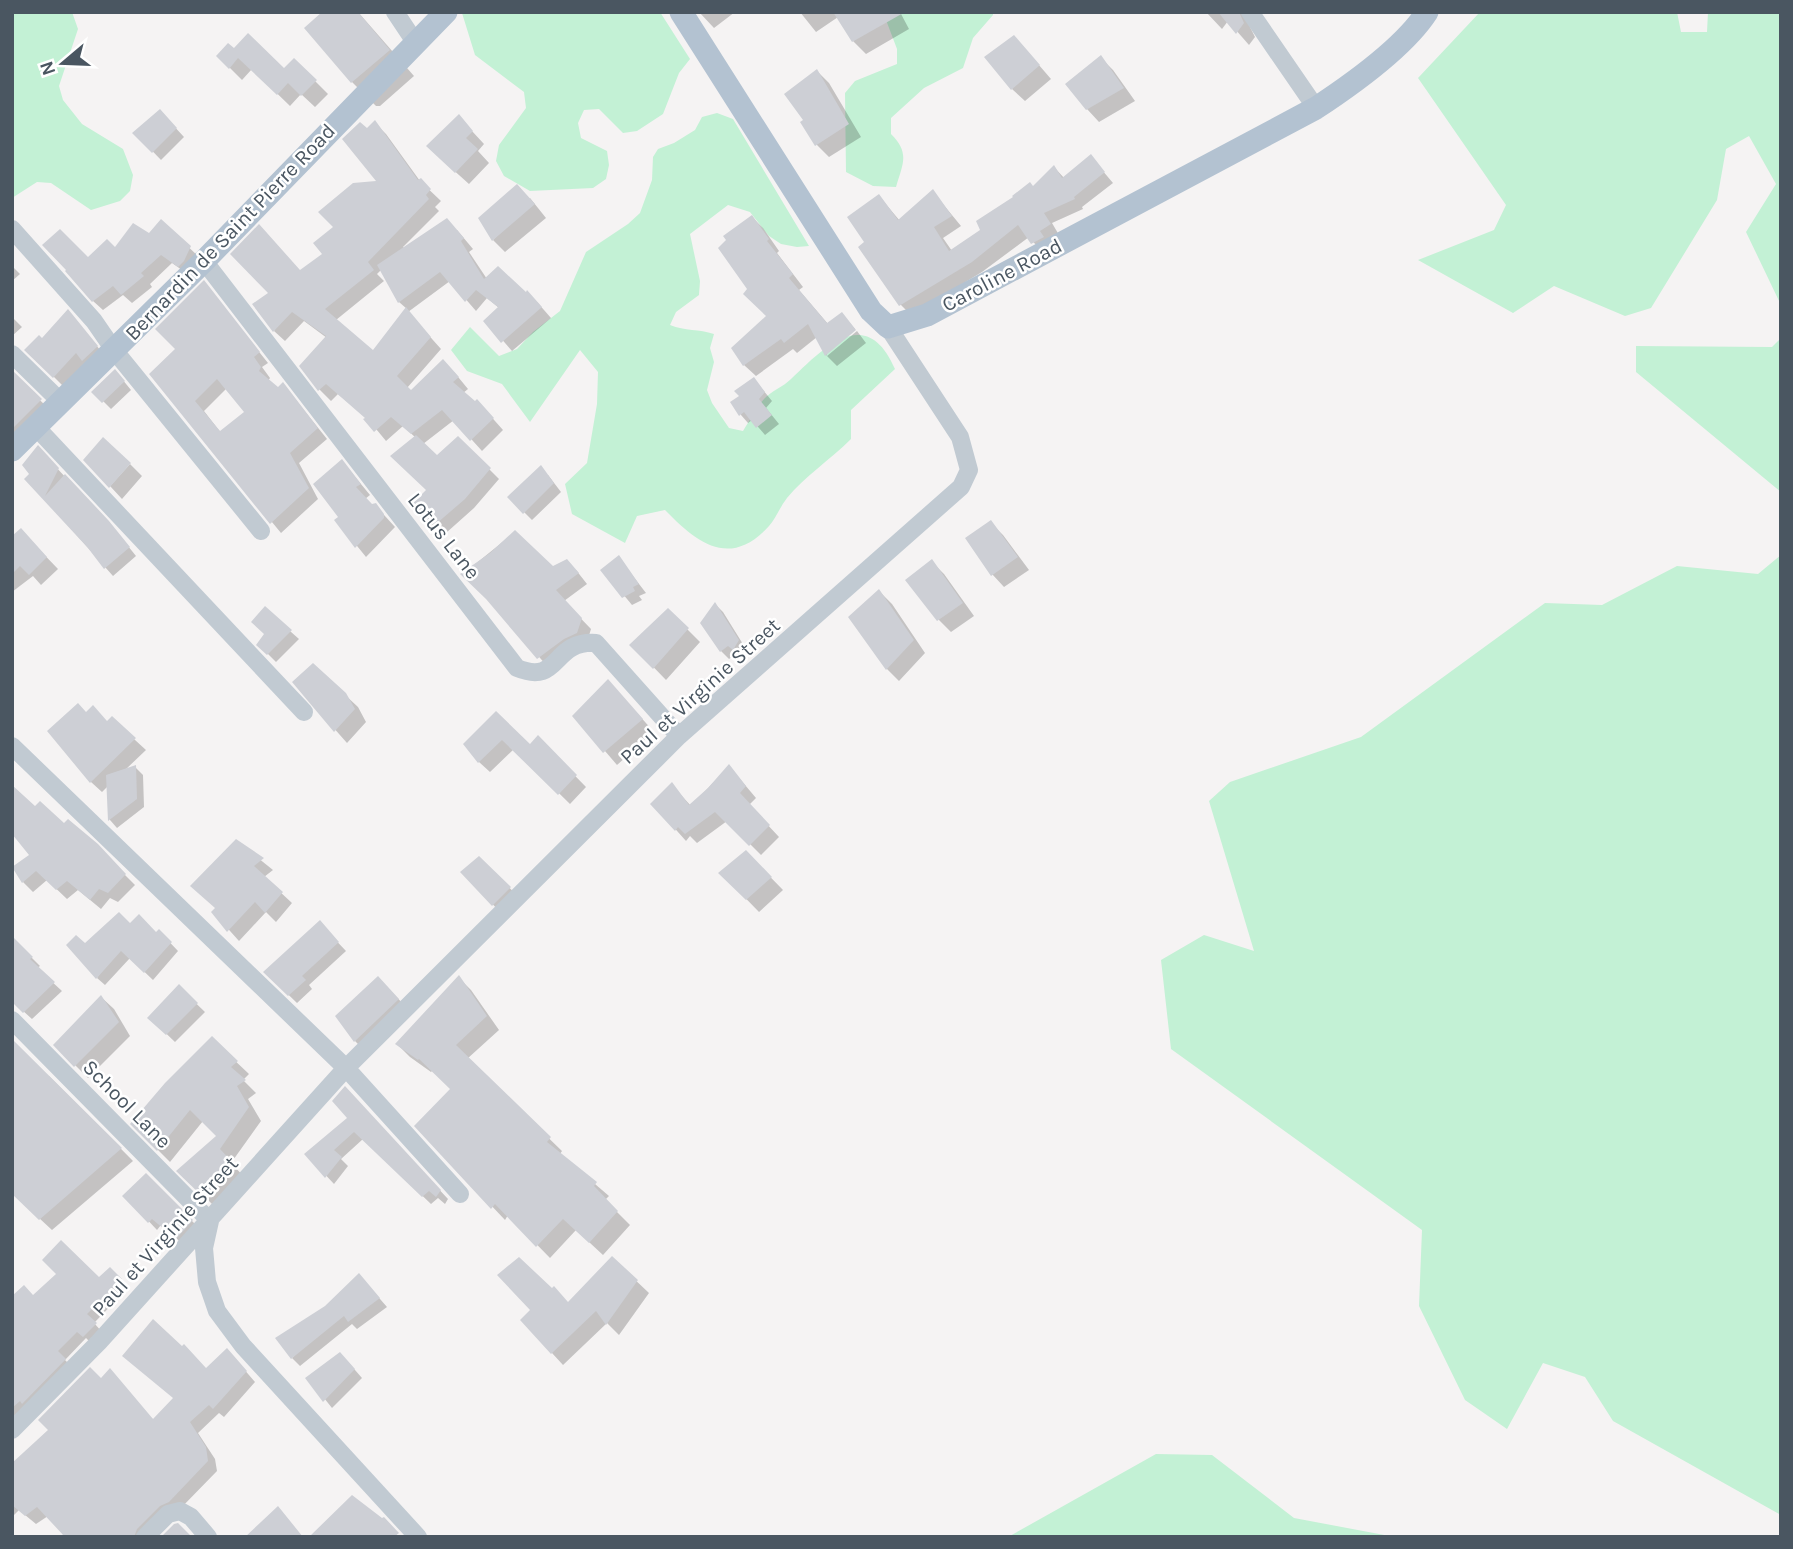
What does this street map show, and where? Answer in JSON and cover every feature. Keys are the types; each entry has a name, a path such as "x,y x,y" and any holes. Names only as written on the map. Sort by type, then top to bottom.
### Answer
{"main road":[{"name":"Bernardin de Saint Pierre Road","path":"12,450 204,261 446,12"},
{"path":"681,12 871,311 887,327"},
{"name":"Caroline Road","path":"887,327 927,315 1316,107 1349,87 1417,27 1427,12"}],"street":[{"path":"395,12 415,42"},
{"path":"1250,12 1316,107"},
{"path":"12,229 94,321 114,350 261,531"},
{"name":"Lotus Lane","path":"204,261 517,668 531,673 547,671 565,650 582,643 596,643 679,736"},
{"name":"Paul et Virginie Street","path":"12,1430 99,1342 346,1068 679,736 961,487 969,470 960,437 887,327"},
{"path":"12,354 61,402"},
{"path":"36,427 304,712"},
{"path":"12,746 346,1068 460,1194"},
{"name":"School Lane","path":"12,1020 210,1221"},
{"path":"210,1221 204,1248 207,1282 217,1311 243,1346 418,1537"},
{"path":"145,1537 168,1514 180,1511 191,1517 208,1537"}],"green space":[{"path":"12,12 72,12 78,29 59,86 63,100 82,124 123,149 133,175 130,191 120,201 91,210 51,183 37,182 12,198"},
{"path":"660,12 690,59 679,73 663,114 637,131 623,133 599,109 584,110 578,123 581,138 607,151 609,165 606,179 593,188 530,191 504,176 496,161 499,145 526,108 524,92 475,55 462,13"},
{"path":"883,12 993,12 973,38 963,68 924,88 891,118 891,134 903,153 896,187 873,186 846,172 845,93 855,81 897,64 897,49"},
{"path":"1480,12 1677,12 1681,32 1707,32 1708,12 1781,12 1781,305 1746,232 1776,184 1749,136 1726,149 1717,200 1651,308 1625,316 1554,286 1513,313 1418,260 1494,230 1506,205 1418,78"},
{"path":"717,113 733,119 809,246 781,244 769,236 750,212 728,205 690,234 700,281 699,295 676,312 670,325 714,334 710,348 714,362 707,390 712,403 729,428 743,431 767,396 788,382 831,344 845,337 859,335 872,338 884,349 895,369 851,410 851,439 794,490 774,520 755,539 727,549 714,547 689,532 665,510 637,516 625,543 572,514 565,484 587,463 597,404 598,372 580,350 530,422 502,384 467,371 451,350 470,327 499,356 517,349 533,332 560,311 586,252 640,213 652,180 653,157 658,149 695,130 702,117"},
{"path":"1781,338 1781,492 1636,372 1636,346 1772,347"},
{"path":"1781,555 1781,1515 1613,1421 1585,1377 1543,1363 1507,1429 1465,1400 1419,1306 1422,1230 1171,1049 1161,960 1204,935 1254,951 1209,801 1230,782 1361,737 1545,603 1602,605 1677,566 1758,574"},
{"path":"1156,1454 1212,1455 1294,1518 1395,1537 1008,1537"}],"building":[{"path":"322,12 358,12 390,50 351,83 304,28"},
{"path":"833,12 905,12 852,42"},
{"path":"1218,12 1239,12 1244,23 1236,34"},
{"path":"248,33 284,68 294,58 317,80 301,96 288,83 277,95 238,58 229,69 216,56 228,43 234,48"},
{"path":"1014,35 1040,65 1011,90 984,57"},
{"path":"1101,55 1124,88 1086,110 1065,84"},
{"path":"817,69 849,124 815,146 800,122 803,120 784,94"},
{"path":"160,109 177,128 152,153 132,133"},
{"path":"459,114 473,131 466,138 478,149 455,173 426,146"},
{"path":"375,120 418,180 421,178 431,189 426,195 429,199 368,262 374,270 325,309 373,350 406,307 431,337 397,376 411,390 443,359 459,377 453,382 475,401 477,399 494,418 470,441 442,410 411,434 391,417 374,432 363,419 365,418 326,384 318,391 299,366 326,336 292,312 273,332 252,304 268,293 230,254 259,224 300,270 322,254 313,243 333,227 318,212 353,183 376,181 342,139 360,122 367,128"},
{"path":"1091,154 1105,172 1074,197 1075,199 1044,213 1051,224 1040,231 1044,237 1031,244 1018,225 972,262 899,306 858,247 864,242 847,217 879,194 898,220 933,189 952,216 934,227 949,251 980,230 976,221 1013,197 1030,182 1033,186 1054,165 1062,178"},
{"path":"517,184 535,204 492,241 478,218"},
{"path":"752,215 769,239 767,241 793,274 789,278 827,323 842,312 856,330 825,356 808,324 784,343 781,339 743,366 731,348 766,316 743,294 747,289 718,248 726,240 723,236"},
{"path":"447,218 464,238 461,241 484,279 498,266 526,292 527,290 542,307 501,343 483,321 498,307 476,290 465,302 440,272 398,303 377,265"},
{"path":"161,219 191,246 184,261 178,267 161,255 141,273 144,276 121,295 113,286 92,302 42,245 60,229 88,257 107,239 115,247 133,223 149,233"},
{"path":"204,280 260,352 254,357 261,367 259,371 278,387 283,382 318,428 290,453 309,488 270,524 149,374 175,349 155,329","holes":["217,379 244,412 220,431 195,401"]},
{"path":"68,309 98,346 82,361 76,353 53,378 24,350 39,335 42,338"},
{"path":"115,369 125,381 102,403 91,392"},
{"path":"12,370 42,399 12,429"},
{"path":"754,377 765,392 759,399 772,415 756,428 744,412 739,416 730,402 739,396 734,391"},
{"path":"416,435 437,455 458,436 491,468 465,499 436,524 425,523 411,505 426,490 390,456"},
{"path":"103,437 131,463 109,488 83,460"},
{"path":"38,445 59,468 45,496 65,474 130,547 104,569 24,479 29,474 22,465"},
{"path":"342,459 361,484 356,487 372,504 376,503 384,514 384,518 355,548 334,520 338,517 313,484"},
{"path":"541,465 554,483 523,514 507,497"},
{"path":"991,520 1018,557 991,576 965,538"},
{"path":"21,528 47,557 29,575 20,566 12,574 12,536"},
{"path":"515,530 553,566 567,559 579,573 556,590 582,618 577,633 537,659 486,599 460,574 490,553"},
{"path":"619,555 639,584 633,587 635,591 622,598 600,570"},
{"path":"932,559 963,603 937,621 905,580"},
{"path":"879,589 914,640 886,670 848,617"},
{"path":"715,602 739,640 733,650 728,646 720,652 700,623"},
{"path":"265,606 292,630 267,655 256,645 264,634 251,622"},
{"path":"668,608 689,628 653,669 629,645"},
{"path":"313,663 346,693 355,709 334,732 292,682"},
{"path":"608,679 643,719 603,753 572,716"},
{"path":"78,703 86,712 93,705 107,721 112,716 136,738 90,783 47,731"},
{"path":"496,711 530,744 538,735 577,775 558,795 502,740 478,763 463,744"},
{"path":"729,764 746,786 740,793 770,825 749,846 715,812 685,834 678,827 675,831 650,804 672,782 689,805"},
{"path":"136,765 137,799 108,821 106,775"},
{"path":"12,785 35,806 40,801 64,823 68,819 98,844 126,874 108,893 99,889 90,900 67,881 56,890 36,871 22,883 12,867 29,855 12,834"},
{"path":"236,839 264,858 254,866 283,892 265,913 255,902 227,932 211,912 215,908 190,886"},
{"path":"746,850 772,877 746,900 718,873"},
{"path":"479,856 511,887 492,906 460,872"},
{"path":"119,912 130,923 139,914 156,932 159,929 172,942 144,973 121,951 96,979 66,945 76,935 85,943"},
{"path":"320,920 339,942 302,976 306,980 288,996 263,972"},
{"path":"12,936 33,957 30,959 55,982 23,1013 12,1002"},
{"path":"459,975 487,1016 456,1045 551,1137 547,1142 597,1182 594,1186 618,1211 589,1243 563,1219 536,1247 495,1204 491,1209 414,1126 450,1089 419,1059 395,1044"},
{"path":"378,976 399,999 354,1042 335,1016"},
{"path":"179,984 198,1003 166,1035 147,1018"},
{"path":"101,995 119,1022 74,1067 53,1045"},
{"path":"212,1036 238,1061 231,1067 246,1080 237,1086 249,1107 220,1149 237,1167 205,1199 176,1171 216,1136 190,1110 157,1151 130,1124 165,1083"},
{"path":"12,1039 122,1148 39,1220 12,1194"},
{"path":"345,1086 441,1190 436,1197 429,1191 422,1197 354,1132 334,1150 342,1157 325,1178 304,1154 347,1118 332,1101"},
{"path":"146,1173 193,1220 176,1239 152,1219 148,1223 122,1196"},
{"path":"61,1240 99,1277 110,1267 122,1279 87,1314 97,1323 83,1337 77,1332 58,1351 66,1359 22,1404 20,1401 12,1408 12,1296 24,1285 33,1295 56,1274 42,1260"},
{"path":"612,1256 638,1280 606,1325 596,1311 551,1354 520,1320 530,1310 497,1275 519,1257 552,1288 554,1286 568,1302"},
{"path":"359,1273 380,1298 348,1322 344,1316 291,1359 275,1338 325,1306"},
{"path":"153,1319 182,1346 184,1344 206,1368 227,1348 247,1371 213,1409 209,1405 190,1422 206,1447 208,1461 169,1502 160,1506 137,1529 134,1537 65,1537 37,1507 25,1516 12,1505 12,1463 48,1430 38,1420 90,1367 101,1378 110,1368 153,1419 173,1398 122,1356"},
{"path":"340,1352 355,1369 323,1402 305,1378"},
{"path":"352,1495 384,1517 399,1533 394,1537 309,1537"},
{"path":"278,1506 303,1537 245,1537"},
{"path":"178,1523 192,1537 161,1537 174,1524"}]}
